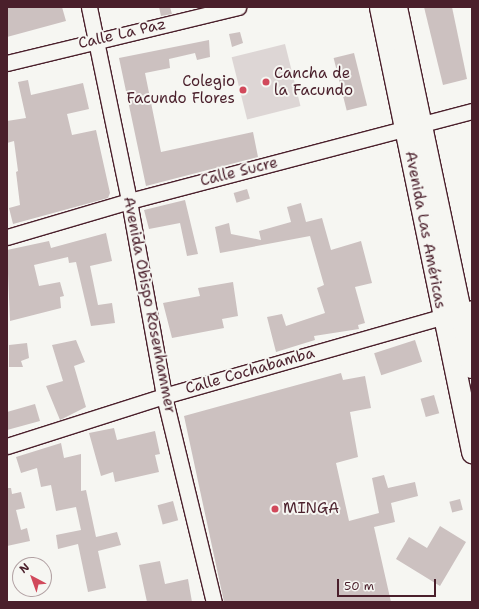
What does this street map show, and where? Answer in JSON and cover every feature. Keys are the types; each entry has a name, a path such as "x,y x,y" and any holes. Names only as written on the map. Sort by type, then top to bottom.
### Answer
{"main road":[{"name":"Avenida Las Américas","path":"380,7 414,128 472,367"},
{"name":"Avenida Las Américas","path":"396,7 414,128"},
{"name":"Avenida Las Américas","path":"458,312 472,453"}],"street":[{"name":"Avenida Obispo Rosenhammer","path":"89,7 129,201 164,396 214,602"},
{"name":"Calle La Paz","path":"7,64 95,40 238,7"},
{"name":"Calle Sucre","path":"7,237 129,201 414,128 472,111"},
{"name":"Calle Cochabamba","path":"7,446 164,396 458,312"}],"shaded area":[{"name":"Cancha de la Facundo","path":"285,44 300,106 247,119 232,57"}],"building":[{"path":"7,7 62,7 66,21 7,37"},
{"path":"159,7 170,7 172,14 161,16"},
{"path":"424,7 452,7 467,79 443,85"},
{"path":"240,32 243,43 232,47 229,34"},
{"path":"209,40 210,57 197,60 195,53 169,59 170,68 145,73 161,152 253,132 258,157 146,186 119,58"},
{"path":"354,53 367,105 347,110 334,58"},
{"path":"28,80 31,95 83,83 89,109 67,114 72,135 96,130 110,193 108,198 13,224 9,208 20,205 14,141 7,143 7,121 26,118 18,82"},
{"path":"247,189 250,199 237,203 234,193"},
{"path":"185,200 198,254 187,256 180,223 149,229 144,210"},
{"path":"301,203 306,222 322,218 331,250 361,241 372,283 355,287 365,323 358,325 359,329 314,336 315,340 276,352 267,317 282,314 286,326 325,313 317,288 324,285 310,236 220,253 215,227 229,223 231,234 261,240 259,231 291,222 287,207"},
{"path":"106,233 112,261 90,266 98,305 112,303 115,323 91,326 76,262 69,263 68,257 34,265 39,286 60,282 64,296 60,297 61,308 10,321 7,250 49,241 51,248"},
{"path":"233,282 238,316 222,319 224,328 172,338 163,303 200,296 198,288"},
{"path":"76,340 85,362 74,366 86,407 60,420 46,386 63,381 52,345"},
{"path":"415,340 422,362 381,375 374,353"},
{"path":"27,343 29,358 21,361 23,367 9,367 9,345"},
{"name":"MINGA","path":"341,373 343,380 365,376 371,408 350,412 358,457 336,463 349,521 379,513 372,478 384,475 388,488 415,482 418,496 391,503 395,522 374,527 391,602 224,602 184,416"},
{"path":"434,395 439,413 426,417 421,399"},
{"path":"35,404 40,421 7,430 7,412"},
{"path":"114,428 117,440 155,431 160,454 155,455 159,472 115,482 113,472 101,476 89,433"},
{"path":"61,443 64,458 81,454 81,491 86,490 96,537 117,532 121,545 98,551 106,588 88,592 78,544 58,549 56,535 81,530 76,507 56,511 51,485 41,487 37,468 21,473 16,457"},
{"path":"7,488 11,488 12,494 21,492 25,508 16,510 21,530 27,528 30,541 7,546"},
{"path":"460,499 463,510 452,512 449,502"},
{"path":"173,501 178,520 163,524 158,505"},
{"path":"440,526 466,542 440,586 396,559 409,537 427,548"},
{"path":"160,561 165,584 188,579 192,602 147,602 139,565"}],"place":[{"name":"Cancha de la Facundo","path":"266,82"},
{"name":"Colegio Facundo Flores","path":"243,90"},
{"name":"MINGA","path":"275,509"}]}
